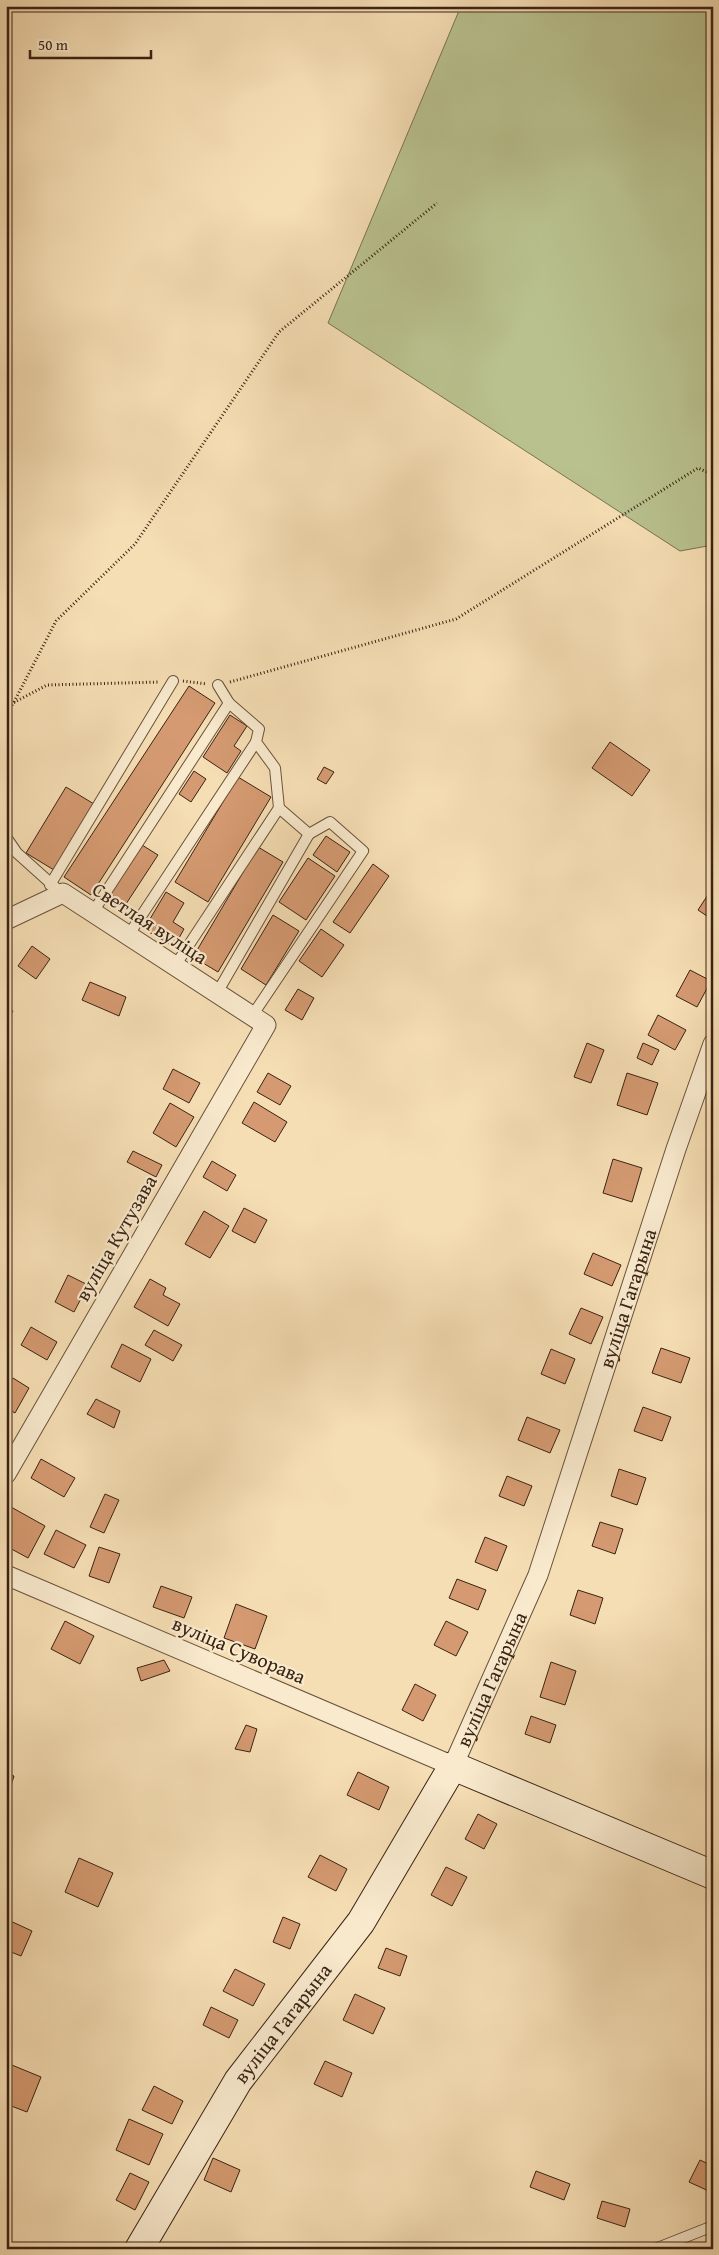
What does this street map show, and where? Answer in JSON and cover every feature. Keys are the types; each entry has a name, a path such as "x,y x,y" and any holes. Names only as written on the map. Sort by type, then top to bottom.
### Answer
{"street":[{"name":"Светлая вуліца","path":"6,920 56,889 259,1020"},
{"name":"вуліца Кутузава","path":"6,1474 259,1020"},
{"name":"вуліца Гагарына","path":"139,2249 238,2081 361,1922 454,1766 538,1575 676,1149 713,1044"},
{"name":"вуліца Суворава","path":"6,1575 454,1766"},
{"path":"454,1766 713,1875"}],"lane":[{"path":"6,837 17,853 56,889 173,681"},
{"path":"128,936 256,742 260,729 229,703 218,685"},
{"path":"93,912 229,703"},
{"path":"175,966 279,808 275,768 256,742"},
{"path":"279,808 309,834"},
{"path":"217,993 309,834 330,822 363,851 259,1020"},
{"path":"655,2249 713,2226"}],"path":[{"path":"6,718 56,621 135,544 279,332 437,203"},
{"path":"13,703 47,684 173,681 218,685 456,619 698,468 713,475"}],"green space":[{"path":"461,6 713,6 713,545 680,551 328,323"}],"building":[{"path":"189,686 215,703 91,895 64,877"},
{"path":"230,715 247,726 234,746 241,751 227,773 203,757"},
{"path":"610,742 650,770 632,796 592,768"},
{"path":"324,767 334,772 326,784 317,779"},
{"path":"194,771 206,779 191,802 179,794"},
{"path":"238,777 271,797 208,902 175,882"},
{"path":"66,787 94,804 54,870 26,853"},
{"path":"326,836 350,852 337,872 313,855"},
{"path":"142,845 158,855 126,904 110,894"},
{"path":"258,847 283,862 218,972 193,957"},
{"path":"308,858 335,876 306,920 279,902"},
{"path":"373,864 389,876 350,933 333,922"},
{"path":"713,887 713,920 698,910"},
{"path":"166,892 184,903 173,922 184,929 174,947 144,929"},
{"path":"273,915 299,931 266,985 241,969"},
{"path":"321,929 344,945 322,977 299,961"},
{"path":"32,946 50,959 36,979 18,966"},
{"path":"690,970 711,981 697,1007 676,996"},
{"path":"90,982 126,997 119,1016 82,1000"},
{"path":"298,989 314,998 302,1020 285,1010"},
{"path":"6,1006 13,1011 6,1022"},
{"path":"658,1015 686,1030 675,1050 648,1035"},
{"path":"587,1043 604,1050 591,1083 574,1077"},
{"path":"643,1043 659,1050 652,1065 637,1058"},
{"path":"173,1069 200,1083 189,1103 163,1089"},
{"path":"268,1073 291,1086 280,1105 257,1092"},
{"path":"627,1073 658,1083 647,1115 617,1105"},
{"path":"254,1102 287,1122 275,1142 242,1123"},
{"path":"170,1103 194,1117 176,1147 153,1133"},
{"path":"133,1151 162,1165 156,1177 127,1162"},
{"path":"613,1159 642,1168 632,1202 603,1193"},
{"path":"212,1161 236,1175 227,1191 203,1177"},
{"path":"244,1208 267,1220 255,1243 232,1231"},
{"path":"204,1211 229,1226 210,1258 185,1244"},
{"path":"593,1253 621,1265 612,1286 584,1274"},
{"path":"68,1275 88,1285 74,1312 55,1302"},
{"path":"150,1279 166,1288 163,1295 180,1304 168,1326 134,1307"},
{"path":"581,1308 603,1317 591,1344 569,1334"},
{"path":"31,1327 57,1342 47,1360 21,1345"},
{"path":"154,1330 182,1345 173,1361 145,1345"},
{"path":"122,1344 151,1359 140,1382 111,1367"},
{"path":"661,1348 690,1358 681,1383 652,1373"},
{"path":"551,1349 575,1359 565,1384 541,1374"},
{"path":"13,1378 29,1388 15,1413 6,1408 6,1389"},
{"path":"96,1399 120,1411 114,1428 87,1414"},
{"path":"643,1407 671,1417 662,1441 634,1431"},
{"path":"527,1417 560,1430 550,1453 518,1440"},
{"path":"41,1459 75,1478 64,1497 31,1478"},
{"path":"619,1469 646,1478 637,1505 611,1496"},
{"path":"507,1476 532,1486 524,1506 499,1496"},
{"path":"105,1494 119,1500 104,1533 90,1527"},
{"path":"11,1507 45,1526 28,1558 6,1546 6,1515"},
{"path":"600,1522 623,1529 615,1554 592,1546"},
{"path":"56,1530 86,1545 74,1568 44,1554"},
{"path":"485,1537 507,1546 497,1571 475,1562"},
{"path":"99,1547 120,1554 109,1583 89,1576"},
{"path":"457,1579 486,1590 478,1610 449,1598"},
{"path":"161,1586 192,1597 184,1618 153,1607"},
{"path":"578,1590 603,1598 595,1624 570,1615"},
{"path":"236,1604 267,1616 255,1649 224,1638"},
{"path":"65,1621 94,1636 80,1664 51,1649"},
{"path":"446,1621 468,1632 456,1656 434,1645"},
{"path":"164,1660 170,1671 141,1681 137,1668"},
{"path":"551,1662 576,1671 565,1705 540,1697"},
{"path":"415,1684 436,1695 423,1721 402,1710"},
{"path":"531,1716 556,1725 550,1743 525,1734"},
{"path":"246,1725 257,1729 250,1752 235,1749"},
{"path":"358,1772 389,1787 379,1810 347,1795"},
{"path":"6,1773 14,1776 6,1802"},
{"path":"478,1814 497,1824 484,1849 465,1839"},
{"path":"320,1855 347,1869 336,1891 308,1877"},
{"path":"79,1858 113,1873 98,1907 65,1892"},
{"path":"446,1867 467,1877 452,1906 431,1895"},
{"path":"283,1917 300,1924 290,1949 273,1942"},
{"path":"6,1919 32,1931 21,1956 6,1950"},
{"path":"386,1948 407,1956 400,1976 378,1968"},
{"path":"235,1969 265,1984 253,2006 223,1991"},
{"path":"355,1994 385,2008 373,2034 343,2020"},
{"path":"211,2007 238,2020 229,2038 203,2025"},
{"path":"325,2061 352,2073 342,2097 314,2084"},
{"path":"7,2063 41,2077 27,2112 6,2104"},
{"path":"154,2086 183,2101 172,2124 142,2110"},
{"path":"129,2119 163,2134 149,2165 116,2150"},
{"path":"213,2158 240,2170 231,2192 204,2180"},
{"path":"700,2160 713,2166 713,2193 689,2182"},
{"path":"536,2171 570,2184 564,2200 530,2187"},
{"path":"130,2173 149,2182 135,2210 116,2200"},
{"path":"602,2201 630,2209 625,2227 597,2218"}]}
